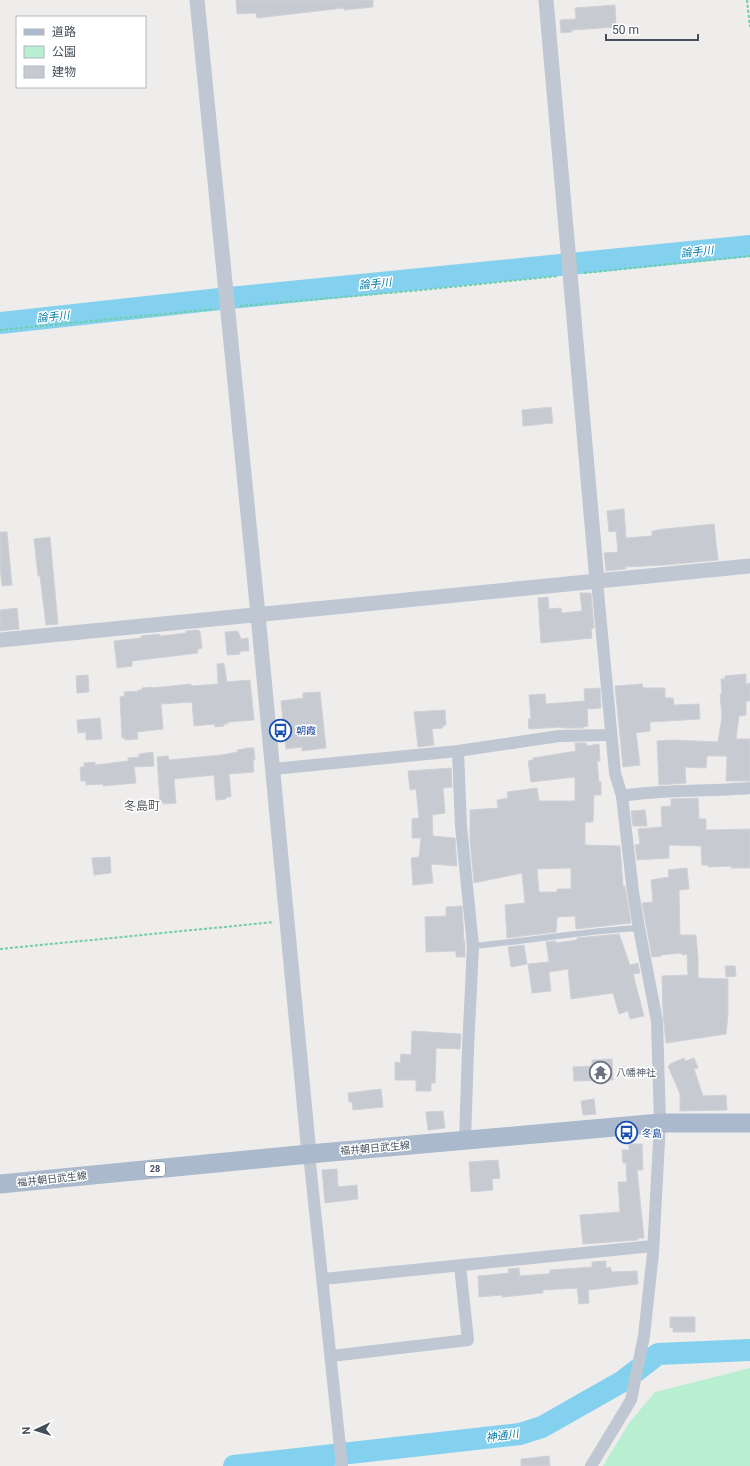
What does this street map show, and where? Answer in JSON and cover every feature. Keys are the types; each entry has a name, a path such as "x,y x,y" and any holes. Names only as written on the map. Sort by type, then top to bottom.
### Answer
{"main road":[{"name":"福井朝日武生線","path":"0,1184 309,1154 660,1123 750,1123"}],"street":[{"path":"197,0 273,768 309,1154 342,1466"},
{"path":"546,0 615,773 622,796 633,892 657,1021 660,1123 653,1246 644,1336 631,1400 590,1466"},
{"path":"0,640 750,566"},
{"path":"273,768 458,751 559,736 611,735"},
{"path":"458,751 461,826 473,946 465,1141"},
{"path":"622,796 649,792 750,788"},
{"path":"322,1279 653,1246"},
{"path":"331,1356 468,1340 460,1266"}],"lane":[{"path":"473,946 518,942 600,930 639,928"}],"path":[{"path":"747,0 750,27"},
{"path":"0,330 228,307 423,290 570,268 750,256"},
{"path":"0,949 282,922 287,920"}],"green space":[{"path":"750,1368 750,1466 603,1466 629,1423 655,1392"}],"building":[{"path":"236,0 373,0 373,7 344,10 344,8 257,18 256,13 237,14"},
{"path":"615,5 616,27 572,30 572,32 561,33 560,20 576,19 575,8"},
{"path":"551,407 553,423 523,426 522,410"},
{"path":"624,509 626,538 652,536 652,531 664,529 714,524 718,560 625,567 626,569 606,571 604,553 618,552 616,531 609,532 607,511"},
{"path":"0,532 7,532 12,585 2,586 0,567"},
{"path":"50,537 58,624 46,625 34,539"},
{"path":"580,593 591,593 594,628 591,629 592,638 541,643 538,598 548,597 549,609 561,608 562,613 582,611"},
{"path":"17,608 19,629 0,631 0,610"},
{"path":"186,631 200,631 202,648 198,649 198,653 132,661 132,666 117,668 114,641 159,634 160,636 186,633"},
{"path":"238,631 241,639 248,638 249,651 240,651 240,654 227,655 225,632"},
{"path":"224,663 227,682 250,680 254,720 228,722 228,724 224,724 224,726 215,727 215,724 194,726 192,702 161,704 163,729 137,732 138,739 125,740 125,738 122,738 120,697 125,696 124,692 139,691 138,690 142,690 142,688 152,687 191,684 191,686 218,684 217,664"},
{"path":"746,674 746,684 750,683 750,701 746,701 746,715 739,716 736,739 750,739 750,781 726,781 727,756 707,756 706,768 685,767 686,783 659,785 657,741 674,740 718,742 722,717 720,694 722,694 721,679 725,679 725,676"},
{"path":"88,675 89,692 77,693 76,676"},
{"path":"642,684 643,688 665,688 665,698 673,698 674,705 699,704 700,719 650,722 650,731 636,733 640,765 623,767 615,686"},
{"path":"600,688 601,708 587,709 588,726 583,728 561,727 529,729 528,719 531,719 529,695 545,694 546,704 585,701 584,689"},
{"path":"320,692 326,748 302,751 302,747 286,749 281,701 303,698 303,693"},
{"path":"445,710 446,725 442,726 443,728 432,729 434,745 418,747 414,712"},
{"path":"100,718 102,739 86,740 86,732 78,733 77,720"},
{"path":"575,743 586,743 587,746 599,744 600,761 597,761 599,782 601,782 601,795 594,795 593,822 585,822 585,845 620,846 623,886 625,886 631,923 576,929 575,916 557,917 556,932 507,938 505,905 525,903 522,873 474,883 470,840 470,810 498,808 497,800 508,798 507,792 537,788 539,801 575,801 575,777 531,782 528,761 533,760 533,758 576,751","holes":["571,868 571,889 557,889 557,892 539,892 537,869"]},
{"path":"254,748 254,772 229,774 231,797 216,800 214,775 174,779 176,803 163,804 163,802 160,802 157,757 168,756 169,760 221,755 238,752 237,750"},
{"path":"153,752 154,766 134,767 136,783 103,786 103,784 86,785 86,781 81,781 80,767 84,767 84,763 95,762 95,765 128,761 128,758 139,757 139,754"},
{"path":"451,768 452,787 443,788 445,813 432,815 433,836 455,838 457,866 431,864 433,883 413,885 411,858 419,857 421,838 412,838 412,819 419,818 416,789 410,790 408,771"},
{"path":"698,798 699,819 706,819 706,830 750,829 750,868 731,868 732,866 708,867 708,865 702,865 701,846 669,845 669,858 637,860 635,845 640,844 638,829 662,827 661,807 671,806 671,799"},
{"path":"645,810 647,826 633,826 631,811"},
{"path":"110,857 111,873 94,875 92,858"},
{"path":"687,868 689,889 679,890 680,935 696,935 698,978 728,979 728,1015 726,1034 666,1043 662,976 688,975 687,954 682,955 682,953 652,957 642,903 653,902 651,880 669,877 668,870"},
{"path":"462,906 465,957 456,957 456,951 426,952 425,917 446,916 446,907"},
{"path":"619,934 630,965 638,963 640,973 633,974 644,1016 630,1019 628,1011 619,1014 613,993 571,999 568,969 549,972 551,991 532,993 528,964 549,962 546,942 556,941 556,943 577,940 577,938"},
{"path":"524,945 527,964 511,967 508,947"},
{"path":"725,966 735,966 736,976 726,977"},
{"path":"412,1031 461,1034 460,1049 436,1048 435,1083 431,1083 431,1091 416,1091 416,1080 395,1080 395,1062 400,1063 401,1054 411,1055"},
{"path":"684,1058 685,1061 694,1058 698,1068 694,1069 703,1096 726,1095 727,1110 680,1111 680,1094 668,1066"},
{"path":"612,1059 613,1080 574,1081 573,1067 592,1066 592,1060"},
{"path":"381,1089 383,1107 353,1110 352,1102 349,1102 348,1093"},
{"path":"594,1099 596,1114 583,1115 581,1101"},
{"path":"443,1111 445,1128 428,1130 426,1112"},
{"path":"629,1144 642,1144 643,1170 637,1170 644,1238 638,1238 638,1240 583,1244 580,1215 620,1212 618,1182 627,1182 626,1163 623,1163 622,1150 629,1150"},
{"path":"498,1160 500,1178 492,1179 493,1190 471,1192 469,1162"},
{"path":"337,1169 338,1187 357,1185 358,1199 325,1203 322,1170"},
{"path":"606,1261 606,1268 610,1267 612,1272 637,1271 638,1284 588,1290 589,1303 579,1304 577,1288 543,1290 543,1293 502,1297 502,1295 479,1297 478,1276 509,1273 508,1269 519,1268 520,1276 547,1274 550,1273 550,1270 592,1267 592,1262"},
{"path":"670,1317 695,1317 695,1332 673,1332 673,1327 670,1328"},
{"path":"549,1456 550,1466 521,1466 521,1459"}],"waterway":[{"name":"論手川","path":"0,323 220,299 750,246"},
{"name":"神通川","path":"234,1466 520,1434 542,1427 623,1381 658,1354 750,1350"}],"place":[{"name":"朝霞","path":"281,730"},
{"name":"八幡神社","path":"601,1072"},
{"name":"冬島","path":"627,1133"}],"district":[{"name":"冬島町","path":"142,806"}]}
